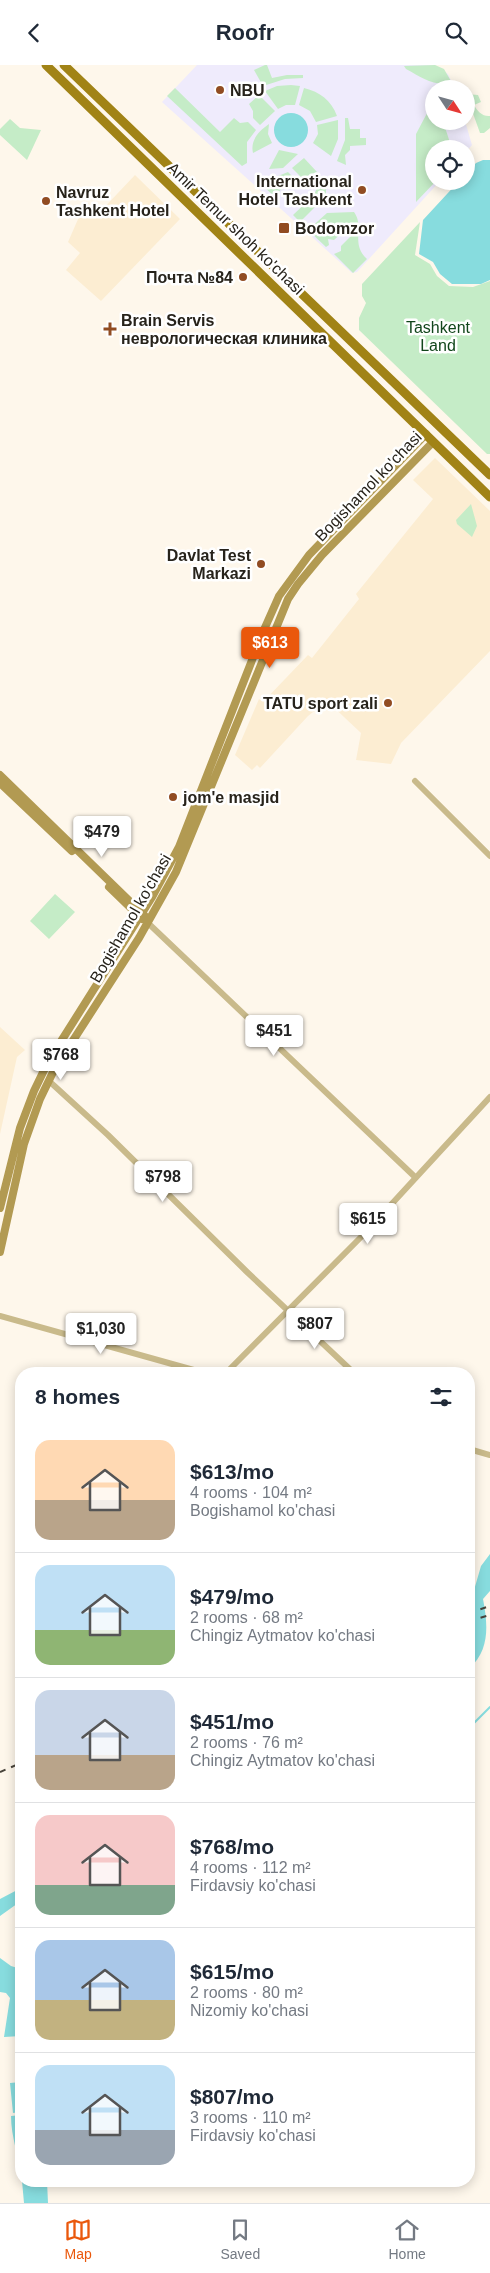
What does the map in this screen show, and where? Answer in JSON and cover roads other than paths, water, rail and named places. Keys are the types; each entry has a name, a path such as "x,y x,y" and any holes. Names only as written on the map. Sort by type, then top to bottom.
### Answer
{"main road":[{"name":"Amir Temur shoh ko'chasi","path":"46,65 490,497"},
{"name":"Amir Temur shoh ko'chasi","path":"64,65 490,475"},
{"path":"170,185 179,176"},
{"name":"Bogishamol ko'chasi","path":"0,1253 24,1144 33,1117 49,1081 148,923 187,849 265,627 285,587 309,555 426,434 441,427"},
{"name":"Bogishamol ko'chasi","path":"0,1208 20,1128 40,1077 141,915 179,847 272,635 298,584 322,555 434,442 441,427"},
{"path":"0,775 148,923"},
{"path":"0,783 141,915"}],"street":[{"path":"415,781 490,856"},
{"path":"148,923 414,1177"},
{"path":"49,1081 108,1135 348,1367"},
{"path":"232,1367 365,1233 414,1177 490,1097"},
{"path":"0,1316 183,1367"},
{"path":"475,1451 490,1455"}],"water":[{"path":"291,113 298,114 303,118 307,123 307,137 303,142 298,146 291,147 284,146 279,142 275,137 274,130 275,123 279,118 284,114"},
{"path":"490,160 490,280 481,284 452,284 440,274 433,262 419,254 423,220 451,190 475,190 476,163"},
{"path":"490,1554 490,1591 483,1599 486,1637 481,1654 475,1663 475,1587 481,1566"},
{"path":"15,1891 15,1905 0,1916 0,1899"},
{"path":"0,1958 15,1967 15,2036 4,2037 10,1998 6,1993 0,1992"},
{"path":"10,2083 15,2083 15,2113 13,2113"},
{"path":"11,2116 15,2116 15,2144 12,2131"},
{"path":"23,2187 47,2187 48,2203 24,2203"}],"waterway":[{"path":"475,1722 490,1707"}],"railway":[{"path":"475,1611 490,1606"},
{"path":"475,1619 490,1615"},
{"path":"0,1772 15,1766"}],"place":[{"name":"NBU","path":"220,90"},
{"name":"International Hotel Tashkent","path":"362,190"},
{"name":"Navruz Tashkent Hotel","path":"46,201"},
{"name":"Bodomzor","path":"284,228"},
{"name":"Почта №84","path":"243,277"},
{"name":"Brain Servis неврологическая клиника","path":"110,329"},
{"name":"Davlat Test Markazi","path":"261,564"},
{"name":"TATU sport zali","path":"388,703"},
{"name":"jom'e masjid","path":"173,797"}],"park label":[{"name":"Tashkent Land","path":"438,336"}]}
